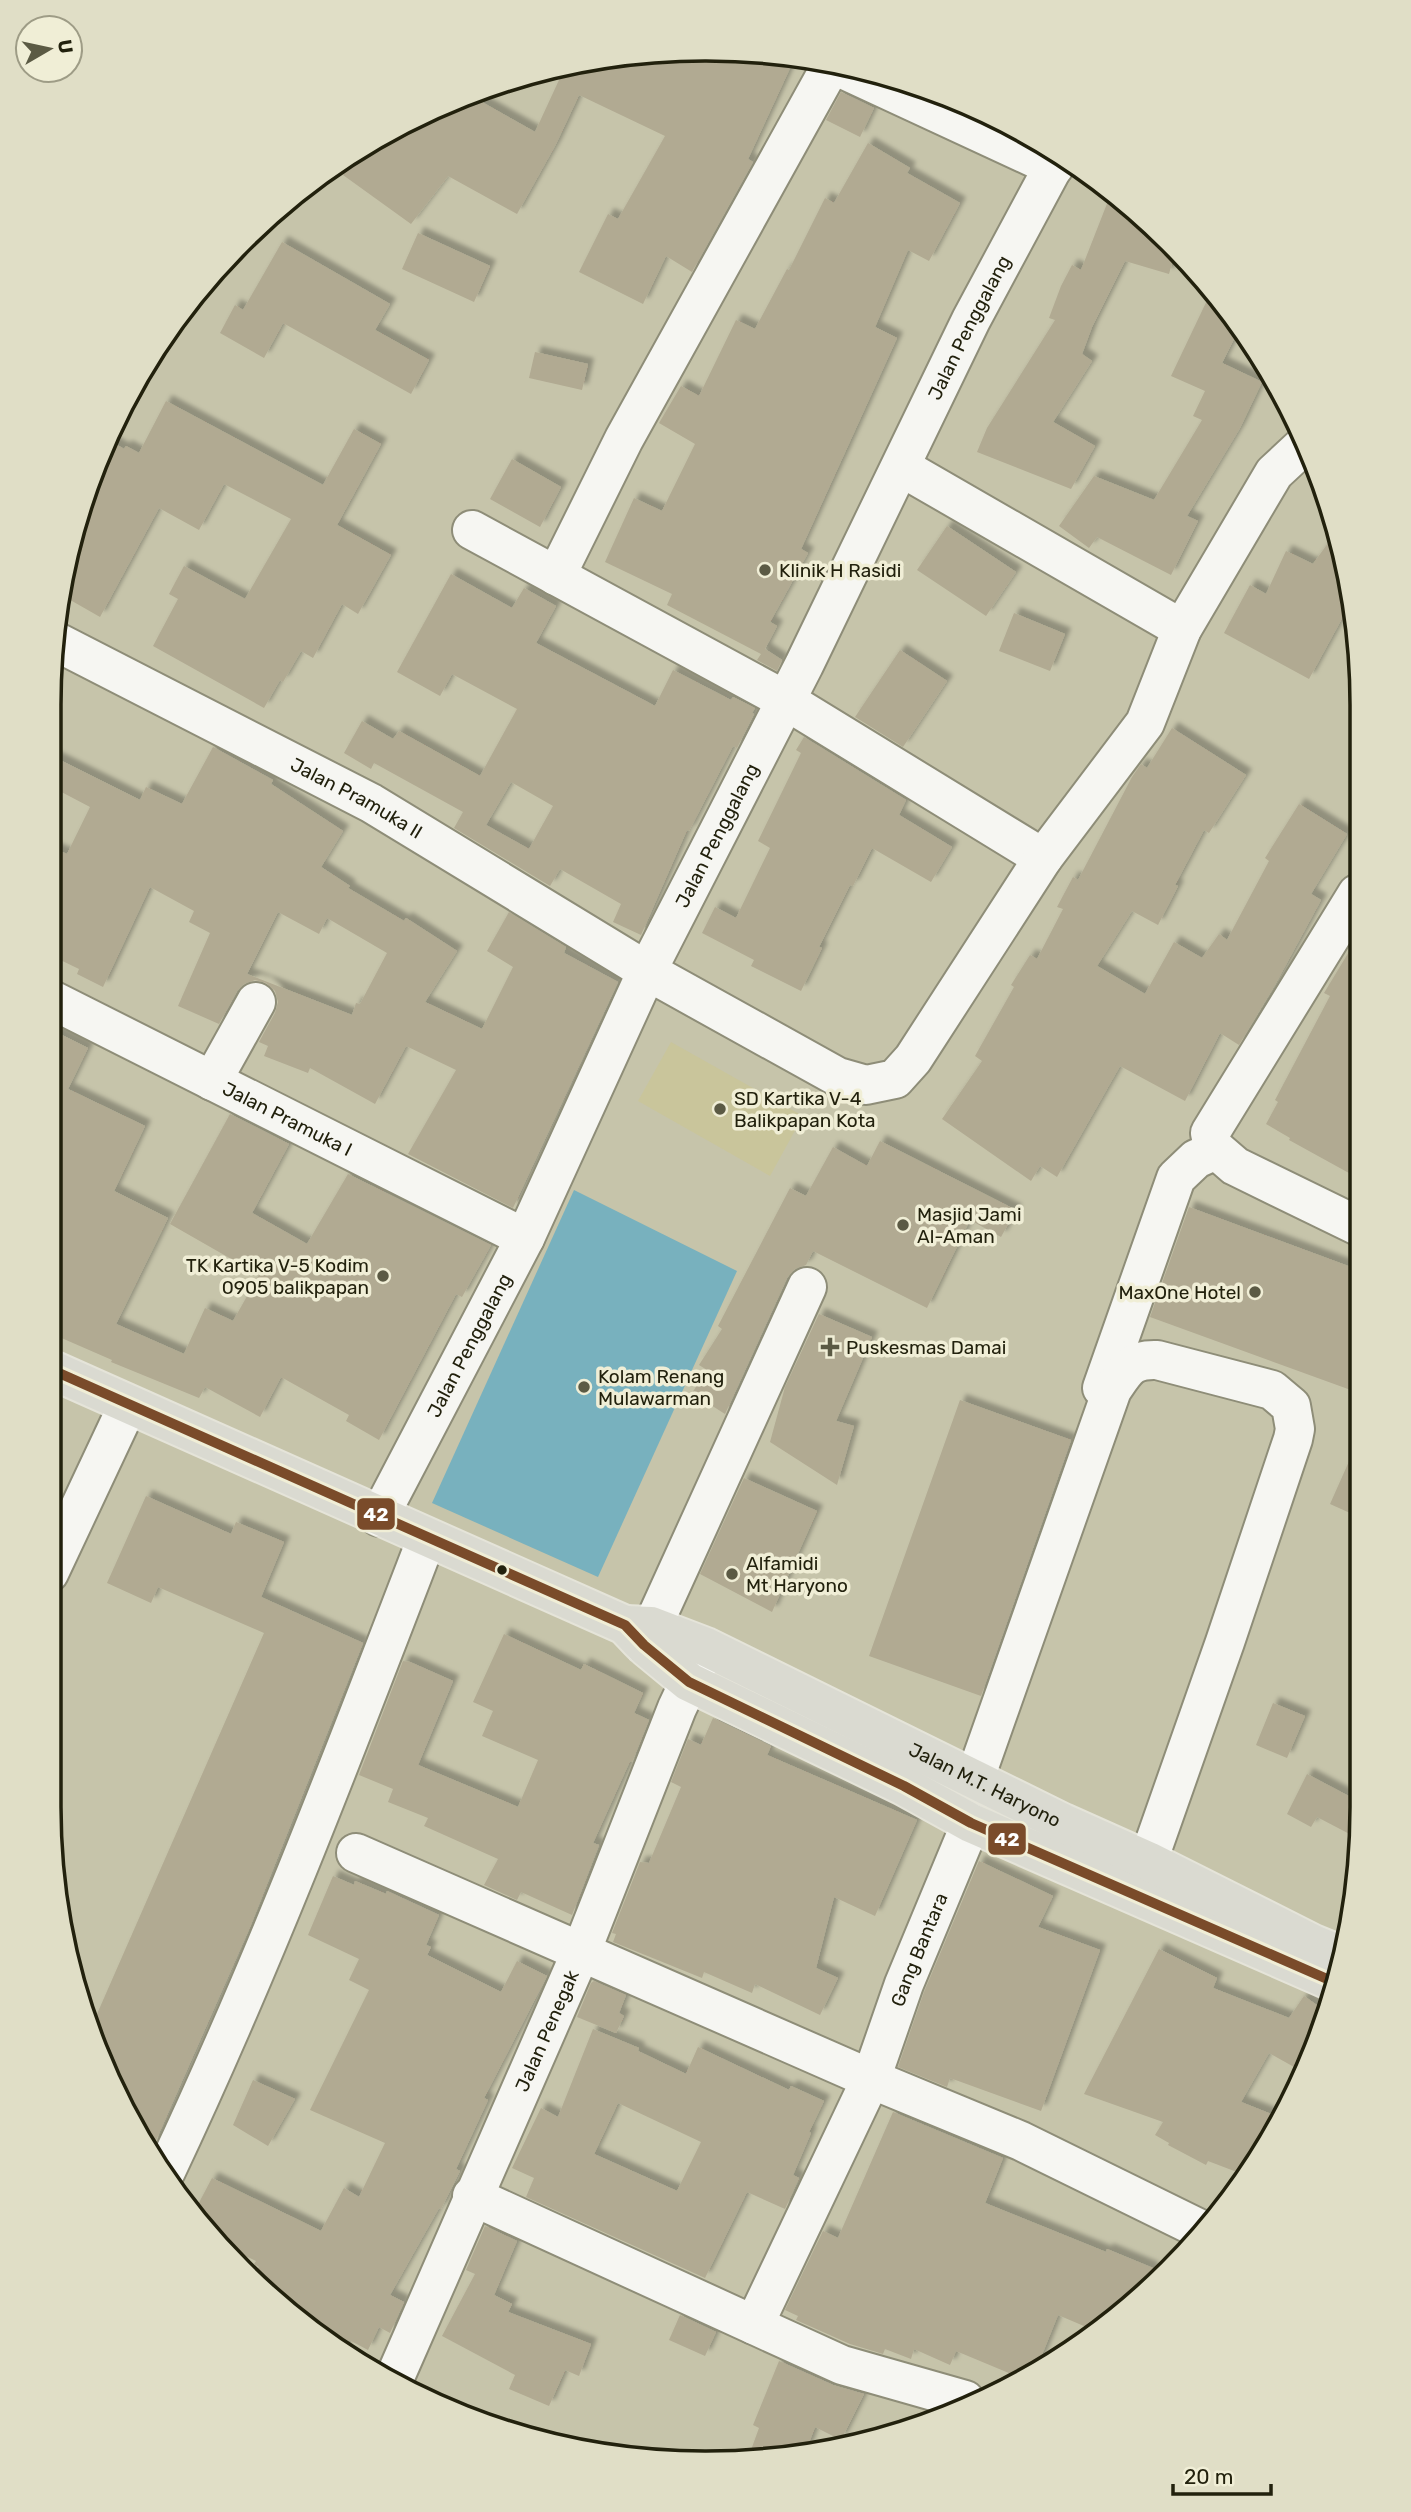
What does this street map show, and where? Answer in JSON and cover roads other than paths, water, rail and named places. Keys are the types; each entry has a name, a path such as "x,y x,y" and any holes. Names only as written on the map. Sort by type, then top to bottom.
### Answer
{"main road":[{"name":"Jalan M.T. Haryono","path":"61,1374 640,1632 706,1647 1333,1952"},
{"name":"Jalan M.T. Haryono","path":"640,1632 689,1682 904,1786 971,1823 1326,1979"}],"street":[{"path":"556,576 624,439 828,73"},
{"path":"885,87 1037,154"},
{"name":"Jalan Penggalang","path":"379,1517 525,1238 647,971 901,467 971,320 1055,165"},
{"name":"Jalan Pramuka II","path":"65,646 371,803 647,971 838,1077 866,1085 895,1079 936,1027 1043,858 1145,723 1182,629 1274,473 1297,451"},
{"path":"901,467 1182,629"},
{"path":"472,530 785,700 1043,858"},
{"path":"1350,905 1210,1133 1213,1147 1234,1166 1350,1222"},
{"path":"212,1081 256,1002"},
{"name":"Jalan Pramuka I","path":"61,1005 525,1238"},
{"path":"970,1776 1176,1178 1196,1158 1216,1150"},
{"path":"640,1632 807,1287"},
{"path":"970,1776 1112,1390 1124,1373 1133,1363 1142,1359 1157,1360 1272,1390 1285,1399 1294,1414 1295,1429 1290,1450 1226,1642 1148,1861"},
{"path":"61,1547 128,1405"},
{"path":"170,2163 208,2083 316,1827 427,1538"},
{"name":"Jalan Penegak","path":"397,2372 581,1952 689,1682 706,1647"},
{"name":"Gang Bantara","path":"754,2325 871,2078 904,1984 971,1823"},
{"path":"356,1853 1021,2141 1194,2226"},
{"path":"472,2196 842,2365 960,2398"}],"water":[{"name":"Kolam Renang Mulawarman","path":"574,1190 737,1271 598,1577 432,1503"}],"place":[{"name":"Klinik H Rasidi","path":"765,570"},
{"name":"SD Kartika V-4 Balikpapan Kota","path":"720,1109"},
{"name":"Masjid Jami Al-Aman","path":"903,1225"},
{"name":"TK Kartika V-5 Kodim 0905 balikpapan","path":"383,1276"},
{"name":"MaxOne Hotel","path":"1255,1292"},
{"name":"Puskesmas Damai","path":"830,1347"},
{"name":"Kolam Renang Mulawarman","path":"584,1387"},
{"name":"Alfamidi Mt Haryono","path":"732,1574"}]}
